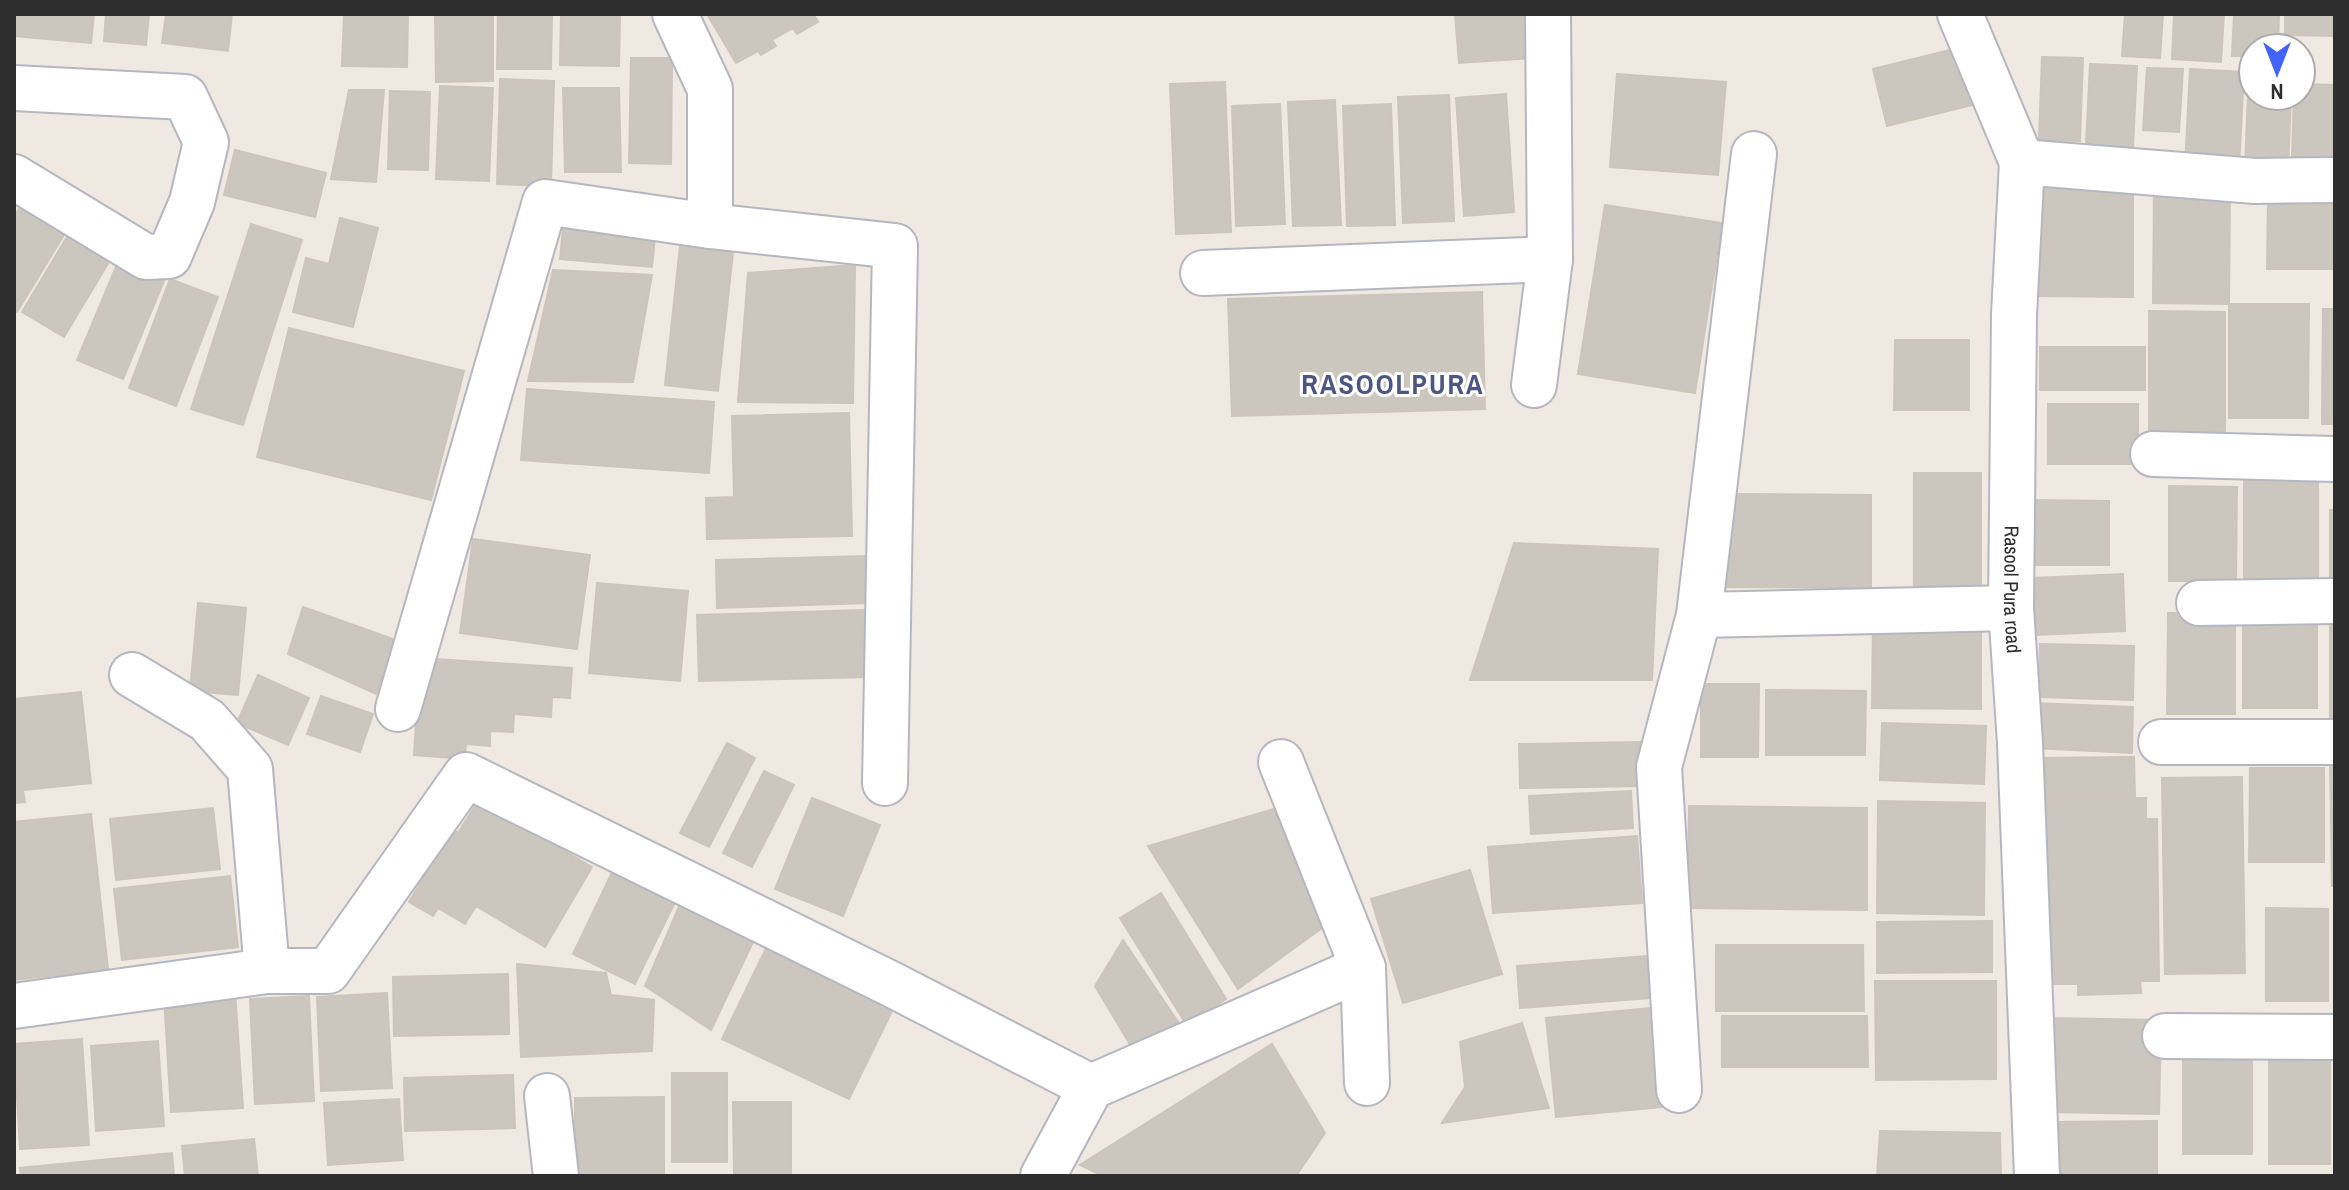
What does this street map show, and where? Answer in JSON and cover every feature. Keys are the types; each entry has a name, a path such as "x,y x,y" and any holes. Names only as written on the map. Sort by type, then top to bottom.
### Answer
{"street":[{"path":"675,14 710,89 710,226"},
{"path":"1534,385 1550,259 1548,14"},
{"name":"Rasool Pura road","path":"1960,14 2022,162 2014,315 2011,608 2020,743 2037,1176"},
{"path":"14,88 185,97 206,142 192,202 169,256 146,257 14,177"},
{"path":"1679,1090 1659,767 1699,615 1754,154"},
{"path":"2022,162 2255,181 2335,180"},
{"path":"398,709 545,202 710,226 895,246 885,783"},
{"path":"1203,273 1550,259"},
{"path":"2153,454 2335,459"},
{"path":"2199,603 2335,601"},
{"path":"1699,615 2011,608"},
{"path":"132,675 207,720 250,769 267,971"},
{"path":"2161,742 2335,742"},
{"path":"1281,762 1363,968 1367,1083"},
{"path":"14,1006 267,971 328,971 466,775 891,984 1091,1087"},
{"path":"1043,1176 1091,1087 1363,968"},
{"path":"2165,1036 2335,1037"},
{"path":"547,1096 556,1176"}],"building":[{"path":"14,14 94,14 91,43 14,36"},
{"path":"106,14 149,14 146,45 104,41"},
{"path":"166,14 232,14 228,51 162,43"},
{"path":"344,14 408,14 407,67 342,66"},
{"path":"435,14 493,14 493,81 436,82"},
{"path":"498,14 552,14 551,69 497,69"},
{"path":"561,14 620,14 619,66 560,65"},
{"path":"707,14 816,14 818,22 797,34 793,28 772,40 776,46 761,55 758,51 736,63"},
{"path":"1455,14 1530,14 1534,58 1459,63"},
{"path":"2125,14 2163,14 2160,58 2122,56"},
{"path":"2174,14 2224,14 2221,62 2172,59"},
{"path":"2234,14 2279,14 2278,32 2237,32 2237,56 2232,56"},
{"path":"2285,14 2335,14 2335,36 2317,36 2317,32 2285,32"},
{"path":"1958,48 1972,105 1887,126 1873,69"},
{"path":"2042,57 2083,58 2080,141 2039,140"},
{"path":"631,58 672,58 671,164 629,163"},
{"path":"2090,64 2137,66 2133,147 2086,145"},
{"path":"2147,68 2183,69 2179,132 2143,130"},
{"path":"2190,69 2237,72 2237,112 2242,112 2239,168 2185,166"},
{"path":"1617,74 1726,82 1718,175 1610,167"},
{"path":"500,79 554,81 551,186 497,184"},
{"path":"1225,82 1231,232 1176,234 1170,84"},
{"path":"2317,84 2335,85 2335,159 2292,157 2293,112 2317,112"},
{"path":"440,86 493,88 489,181 436,179"},
{"path":"563,88 619,88 621,172 565,172"},
{"path":"349,90 384,90 376,182 331,179"},
{"path":"390,91 430,92 428,170 388,169"},
{"path":"1506,94 1514,212 1464,216 1456,98"},
{"path":"1449,95 1454,221 1403,223 1398,97"},
{"path":"1335,100 1341,225 1293,226 1288,102"},
{"path":"1280,104 1285,224 1236,226 1232,106"},
{"path":"1391,104 1395,225 1347,226 1343,106"},
{"path":"2247,112 2290,112 2288,169 2245,167"},
{"path":"235,150 326,173 315,217 224,195"},
{"path":"2034,184 2133,184 2133,297 2034,296"},
{"path":"2154,191 2230,191 2229,304 2153,303"},
{"path":"2268,200 2335,200 2335,269 2267,269"},
{"path":"1605,205 1722,223 1695,393 1578,374"},
{"path":"20,207 65,233 17,312 14,311 14,217"},
{"path":"340,218 378,228 353,327 293,312 306,258 329,264"},
{"path":"564,218 656,227 652,267 560,259"},
{"path":"251,224 302,240 243,425 191,409"},
{"path":"71,230 113,255 64,337 22,312"},
{"path":"680,246 733,252 718,391 665,385"},
{"path":"118,262 164,281 123,379 77,360"},
{"path":"855,265 853,403 738,402 748,273"},
{"path":"553,270 652,275 633,382 528,381"},
{"path":"170,279 218,297 176,406 129,388"},
{"path":"1482,292 1485,409 1232,416 1228,299"},
{"path":"2229,304 2309,304 2308,418 2229,418"},
{"path":"2323,309 2335,309 2335,424 2322,424"},
{"path":"2149,311 2225,312 2225,434 2149,434"},
{"path":"289,328 464,371 431,500 257,457"},
{"path":"1895,340 1969,340 1969,410 1894,410"},
{"path":"2040,347 2145,347 2145,390 2040,390"},
{"path":"527,389 714,402 709,473 521,460"},
{"path":"2048,404 2138,404 2138,464 2048,464"},
{"path":"849,413 852,536 707,539 706,498 734,497 732,416"},
{"path":"2244,467 2318,467 2318,585 2244,585"},
{"path":"1914,473 1981,473 1981,588 1914,588"},
{"path":"2169,486 2237,487 2236,581 2169,581"},
{"path":"1727,494 1871,495 1871,588 1727,587"},
{"path":"2033,500 2109,501 2109,565 2033,565"},
{"path":"2330,510 2335,510 2335,591 2330,591"},
{"path":"473,539 590,555 577,649 460,633"},
{"path":"1514,543 1658,549 1652,680 1470,680"},
{"path":"867,556 869,603 717,608 716,560"},
{"path":"2123,574 2125,631 2034,635 2032,578"},
{"path":"597,583 688,591 680,681 589,673"},
{"path":"198,603 246,608 238,695 190,691"},
{"path":"303,607 396,640 376,694 288,654"},
{"path":"2330,607 2335,607 2335,726 2330,726"},
{"path":"2243,609 2317,610 2317,708 2243,708"},
{"path":"865,610 867,677 699,681 697,615"},
{"path":"2168,613 2235,613 2235,714 2167,714"},
{"path":"1873,620 1981,621 1981,709 1872,708"},
{"path":"2040,644 2134,646 2133,700 2039,697"},
{"path":"420,658 572,668 570,698 552,697 551,717 514,714 513,732 490,731 490,746 466,744 465,759 414,755"},
{"path":"258,675 309,698 288,745 237,723"},
{"path":"1701,684 1759,684 1758,757 1701,757"},
{"path":"1766,690 1866,691 1865,755 1766,755"},
{"path":"81,692 91,783 23,790 25,802 14,803 14,699"},
{"path":"321,696 373,714 360,752 307,734"},
{"path":"2032,703 2133,707 2132,753 2030,748"},
{"path":"1882,723 1986,726 1984,784 1880,780"},
{"path":"1642,742 1643,786 1520,788 1519,744"},
{"path":"727,743 755,758 709,847 680,833"},
{"path":"2134,757 2135,798 2035,799 2034,758"},
{"path":"2330,763 2335,763 2335,886 2332,886"},
{"path":"2250,768 2324,768 2324,862 2249,862"},
{"path":"764,771 794,785 752,867 723,853"},
{"path":"2242,777 2245,973 2165,974 2162,778"},
{"path":"1631,791 1633,828 1531,834 1529,796"},
{"path":"812,798 880,825 843,916 775,889"},
{"path":"2146,798 2146,819 2157,819 2159,981 2140,981 2141,993 2078,995 2078,984 2046,984 2043,800"},
{"path":"478,801 592,867 545,947 476,906 465,924 438,908 433,916 409,902 452,829 458,833"},
{"path":"1878,801 1985,803 1984,915 1877,913"},
{"path":"1287,805 1340,915 1238,989 1148,846"},
{"path":"1689,806 1867,808 1867,910 1688,908"},
{"path":"213,808 220,869 116,880 110,819"},
{"path":"91,814 108,969 14,980 14,822"},
{"path":"1637,836 1642,903 1493,913 1488,847"},
{"path":"615,866 678,896 635,984 573,954"},
{"path":"1470,870 1502,974 1403,1003 1371,899"},
{"path":"230,876 238,947 122,960 114,889"},
{"path":"1161,893 1226,999 1186,1024 1120,918"},
{"path":"680,904 754,940 711,1030 645,986"},
{"path":"2266,908 2328,909 2328,1001 2266,1001"},
{"path":"1992,921 1992,972 1877,973 1877,922"},
{"path":"770,940 897,1001 849,1099 722,1039"},
{"path":"1123,940 1178,1022 1134,1051 1095,986"},
{"path":"1716,945 1863,945 1864,1011 1716,1011"},
{"path":"1660,955 1663,997 1520,1008 1517,966"},
{"path":"517,964 606,973 611,995 654,1000 652,1051 521,1057"},
{"path":"508,974 509,1034 394,1036 393,977"},
{"path":"1875,981 1996,981 1996,1079 1876,1080"},
{"path":"235,992 243,1108 171,1112 164,997"},
{"path":"387,993 392,1088 321,1091 317,997"},
{"path":"309,996 314,1101 255,1104 250,999"},
{"path":"1661,1007 1672,1106 1556,1117 1546,1018"},
{"path":"1722,1016 1867,1016 1868,1067 1722,1067"},
{"path":"2046,1018 2161,1020 2159,1114 2044,1112"},
{"path":"1522,1023 1549,1108 1442,1123 1465,1087 1460,1042"},
{"path":"82,1039 89,1145 20,1149 14,1044"},
{"path":"158,1041 164,1126 96,1131 91,1046"},
{"path":"2269,1041 2330,1041 2330,1164 2269,1164"},
{"path":"1272,1044 1325,1133 1296,1176 1103,1176 1080,1165"},
{"path":"2183,1051 2252,1051 2252,1154 2183,1154"},
{"path":"672,1073 727,1073 727,1162 672,1162"},
{"path":"513,1075 515,1128 405,1131 404,1078"},
{"path":"664,1097 664,1176 575,1176 575,1098"},
{"path":"399,1099 403,1160 328,1165 324,1103"},
{"path":"733,1102 791,1102 791,1176 734,1176"},
{"path":"2157,1121 2157,1176 2058,1176 2058,1122"},
{"path":"1880,1131 2000,1133 2001,1176 1877,1176"},
{"path":"254,1139 258,1176 185,1176 182,1146"},
{"path":"172,1153 174,1176 21,1176 20,1168"}],"district":[{"name":"RASOOLPURA","path":"1393,384"}]}
